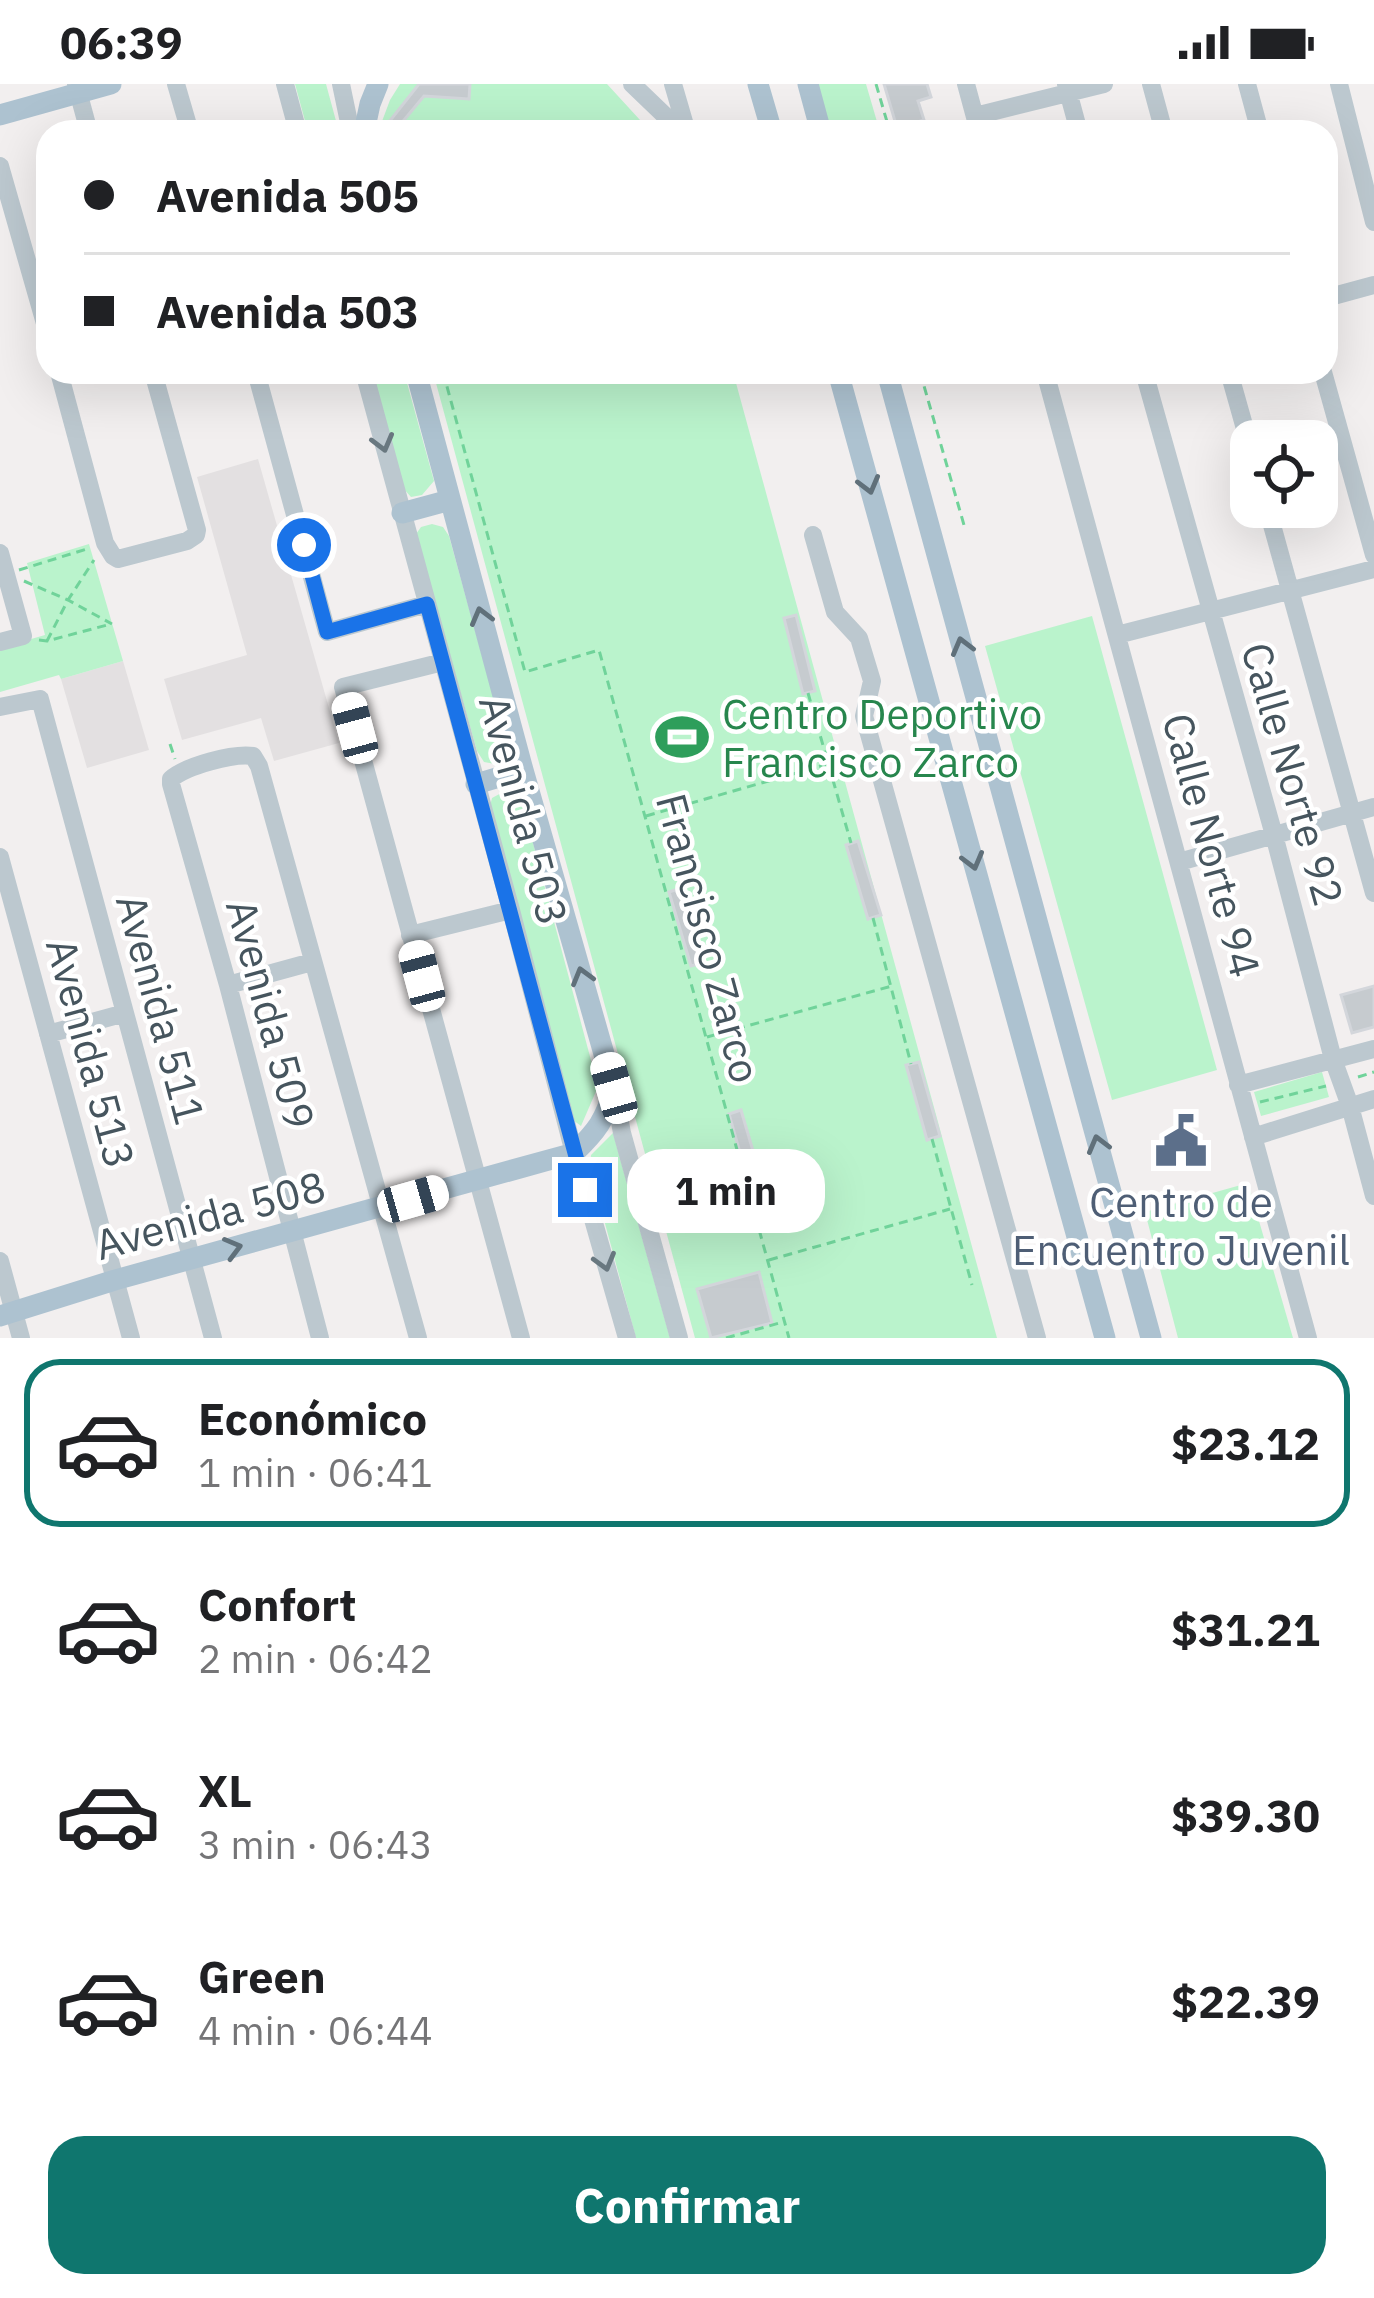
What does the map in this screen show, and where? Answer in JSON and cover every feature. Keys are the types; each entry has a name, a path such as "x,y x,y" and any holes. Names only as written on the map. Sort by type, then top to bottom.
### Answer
{"main road":[{"path":"0,115 77,88 112,84"},
{"path":"367,120 378,84"},
{"path":"758,84 768,120"},
{"path":"808,84 818,120"},
{"name":"Avenida 503","path":"419,384 614,1088"},
{"path":"841,384 1105,1338"},
{"path":"890,384 1150,1338"},
{"path":"402,514 450,500"},
{"path":"476,784 523,770"},
{"path":"574,1153 606,1117 614,1088"},
{"name":"Avenida 508","path":"7,1313 574,1153"}],"street":[{"path":"176,84 186,120"},
{"path":"285,84 295,120"},
{"path":"341,84 348,120"},
{"path":"632,84 671,120"},
{"path":"673,84 681,120"},
{"path":"966,84 976,120"},
{"path":"987,120 1067,88 1104,84"},
{"path":"1151,84 1161,120"},
{"path":"1247,84 1257,120"},
{"path":"1339,84 1374,222"},
{"path":"77,88 86,120"},
{"path":"1067,88 1076,120"},
{"path":"0,166 36,292"},
{"path":"1338,295 1374,285"},
{"path":"62,384 109,550 125,558 196,535 156,384"},
{"path":"259,384 327,632 427,604"},
{"name":"Avenida 503","path":"367,384 627,1338"},
{"name":"Calle Norte 94","path":"1048,384 1308,1338"},
{"name":"Calle Norte 92","path":"1147,384 1374,1196"},
{"path":"1232,384 1242,420"},
{"path":"1326,384 1374,555"},
{"path":"1273,528 1374,892"},
{"path":"813,535 835,612 859,638 872,681 863,716 1037,1338"},
{"path":"0,553 22,636 0,642"},
{"path":"1118,635 1374,569"},
{"path":"443,662 344,687 521,1338"},
{"name":"Avenida 511","path":"0,707 40,699 213,1338"},
{"name":"Avenida 509","path":"312,962 253,756 242,754 180,772 171,779 320,1338"},
{"path":"1179,862 1374,807"},
{"name":"Avenida 513","path":"0,857 131,1338"},
{"path":"410,935 511,910"},
{"path":"228,986 312,962 418,1338"},
{"path":"48,1034 125,1013"},
{"path":"1238,1085 1374,1049"},
{"name":"Avenida 503","path":"614,1088 679,1338"},
{"path":"1253,1137 1374,1099"},
{"path":"0,1261 7,1313 21,1338"}],"path":[{"path":"876,84 886,120"},
{"name":"Francisco Zarco","path":"446,384 525,672 598,650 789,1338"},
{"path":"923,384 964,525"},
{"path":"5,574 109,550"},
{"path":"5,574 68,600 112,624 46,641 68,600 109,550"},
{"path":"808,692 851,844"},
{"path":"644,816 827,764"},
{"path":"873,917 910,1064"},
{"path":"706,1038 892,986"},
{"path":"1244,1106 1374,1072"},
{"path":"932,1138 972,1286"},
{"path":"768,1260 950,1209"},
{"path":"727,1338 784,1322"}],"shaded area":[{"path":"258,459 339,743 274,761 261,718 182,740 164,679 247,655 197,477"},
{"path":"123,661 149,750 87,768 61,679"}],"green space":[{"path":"295,84 326,84 336,120 305,120"},
{"path":"400,84 607,84 640,120 382,120"},
{"path":"817,84 866,84 876,120 827,120"},
{"path":"375,384 407,384 434,481 422,495 411,497 403,488"},
{"name":"Centro Deportivo Francisco Zarco","path":"436,384 736,384 997,1338 695,1338"},
{"path":"432,524 443,527 449,536 507,746 495,764 484,762 477,751 416,534"},
{"path":"89,544 123,661 0,692 0,648 45,635 27,563"},
{"path":"1092,616 1217,1070 1112,1100 985,646"},
{"path":"505,791 519,794 592,1064 597,1089 581,1126 573,1120 490,806 492,798"},
{"path":"1322,1072 1329,1097 1261,1116 1254,1092"},
{"path":"613,1133 670,1338 636,1338 590,1168 591,1155"},
{"path":"1248,1183 1293,1338 1178,1338 1145,1212"}],"building":[{"path":"419,84 470,84 469,99 424,96 404,120 390,120"},
{"path":"884,84 927,84 931,97 918,101 924,120 895,120"},
{"path":"796,615 815,691 803,694 784,618"},
{"path":"858,841 881,915 868,919 846,845"},
{"path":"681,888 703,963 691,966 669,892"},
{"path":"1374,986 1374,1027 1352,1033 1341,995"},
{"path":"919,1062 940,1136 927,1140 906,1065"},
{"path":"741,1110 763,1185 750,1188 729,1114"},
{"path":"759,1272 772,1323 711,1338 697,1289"}],"place":[{"name":"Centro Deportivo Francisco Zarco","path":"682,737"},
{"name":"Centro de Encuentro Juvenil","path":"1181,1141"}],"route":[{"path":"304,545 327,632 427,604 585,1190"}]}
